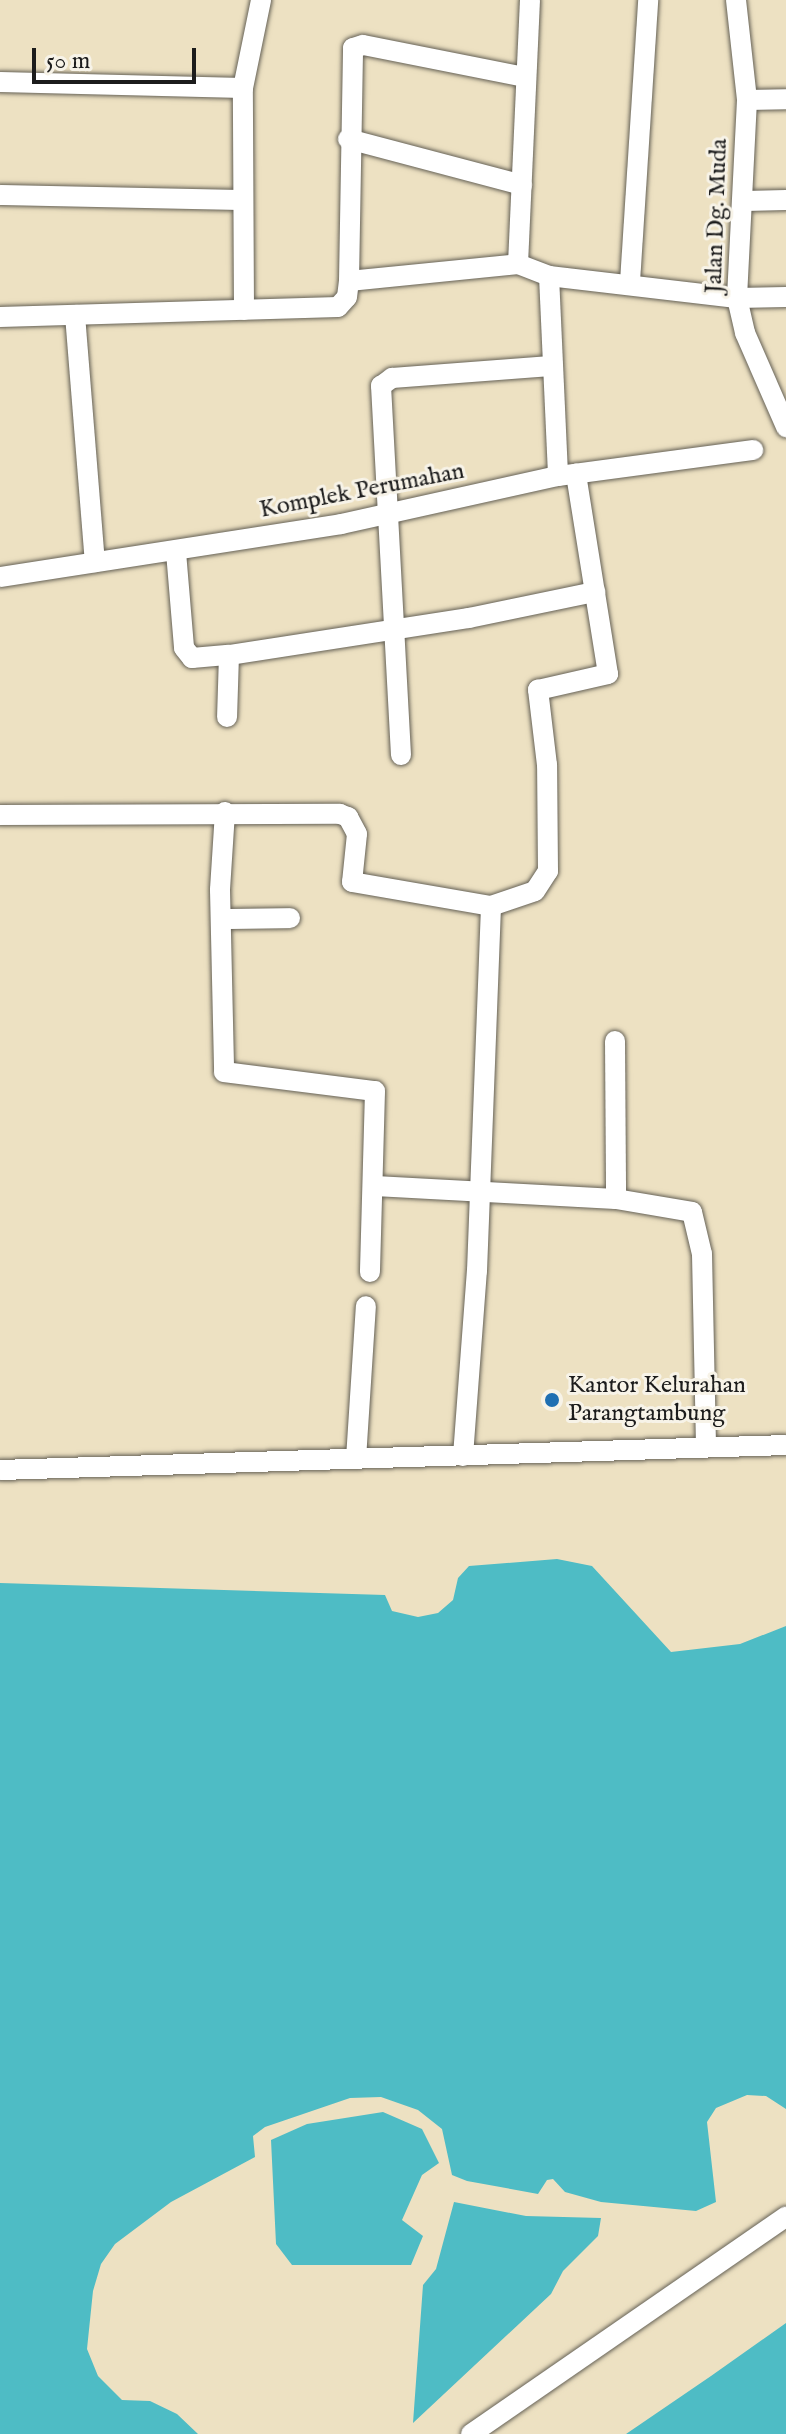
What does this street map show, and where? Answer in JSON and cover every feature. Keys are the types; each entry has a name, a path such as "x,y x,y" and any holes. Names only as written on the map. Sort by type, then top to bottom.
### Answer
{"street":[{"path":"244,310 243,88 261,0"},
{"path":"518,264 530,0"},
{"path":"630,282 648,0"},
{"name":"Jalan Dg. Muda","path":"736,0 747,100 745,201 737,298 745,333 786,427"},
{"path":"0,317 330,310 347,297 349,281 348,139 353,48 363,45 525,77"},
{"path":"0,82 243,88"},
{"path":"747,100 786,99"},
{"path":"348,139 522,185"},
{"path":"0,195 242,200"},
{"path":"745,201 786,200"},
{"path":"349,281 518,264 549,276 630,282 737,298 786,297"},
{"path":"0,815 225,812 348,817 357,834 352,882 491,906 535,891 548,871 547,765 538,690 608,674 595,592 567,475 551,366 549,276"},
{"path":"75,315 95,562"},
{"path":"401,755 386,515 383,383 392,378 551,366"},
{"name":"Komplek Perumahan","path":"0,577 176,552 386,515 567,475 753,450"},
{"path":"176,552 186,652 199,659 393,630 595,592"},
{"path":"227,717 229,655"},
{"path":"225,812 222,919 224,1072 375,1091 375,1186 370,1272"},
{"path":"463,1456 479,1189 491,906"},
{"path":"222,919 290,918"},
{"path":"615,1041 616,1199"},
{"path":"375,1186 479,1189 682,1207 697,1219 706,1446"},
{"path":"356,1459 366,1306"},
{"path":"0,1470 786,1445"},
{"path":"471,2434 786,2217"}],"water":[{"path":"557,1559 592,1566 671,1652 740,1644 786,1626 786,2109 766,2096 747,2095 716,2108 707,2122 716,2202 696,2211 601,2202 565,2192 553,2179 547,2180 538,2194 467,2181 452,2175 442,2129 418,2110 381,2097 350,2098 265,2127 253,2136 255,2157 171,2202 115,2244 101,2264 93,2291 87,2349 98,2376 122,2400 150,2401 177,2414 198,2434 0,2434 0,1583 385,1595 392,1611 418,1617 438,1613 453,1600 458,1578 469,1566"},
{"path":"383,2112 422,2129 439,2163 422,2175 402,2220 423,2236 411,2265 292,2265 276,2244 271,2140 307,2124"},
{"path":"454,2202 526,2216 601,2218 598,2236 563,2271 551,2294 413,2423 423,2285 436,2269"},
{"path":"786,2323 786,2434 626,2434 711,2376"}],"place":[{"name":"Kantor Kelurahan Parangtambung","path":"552,1400"}]}
